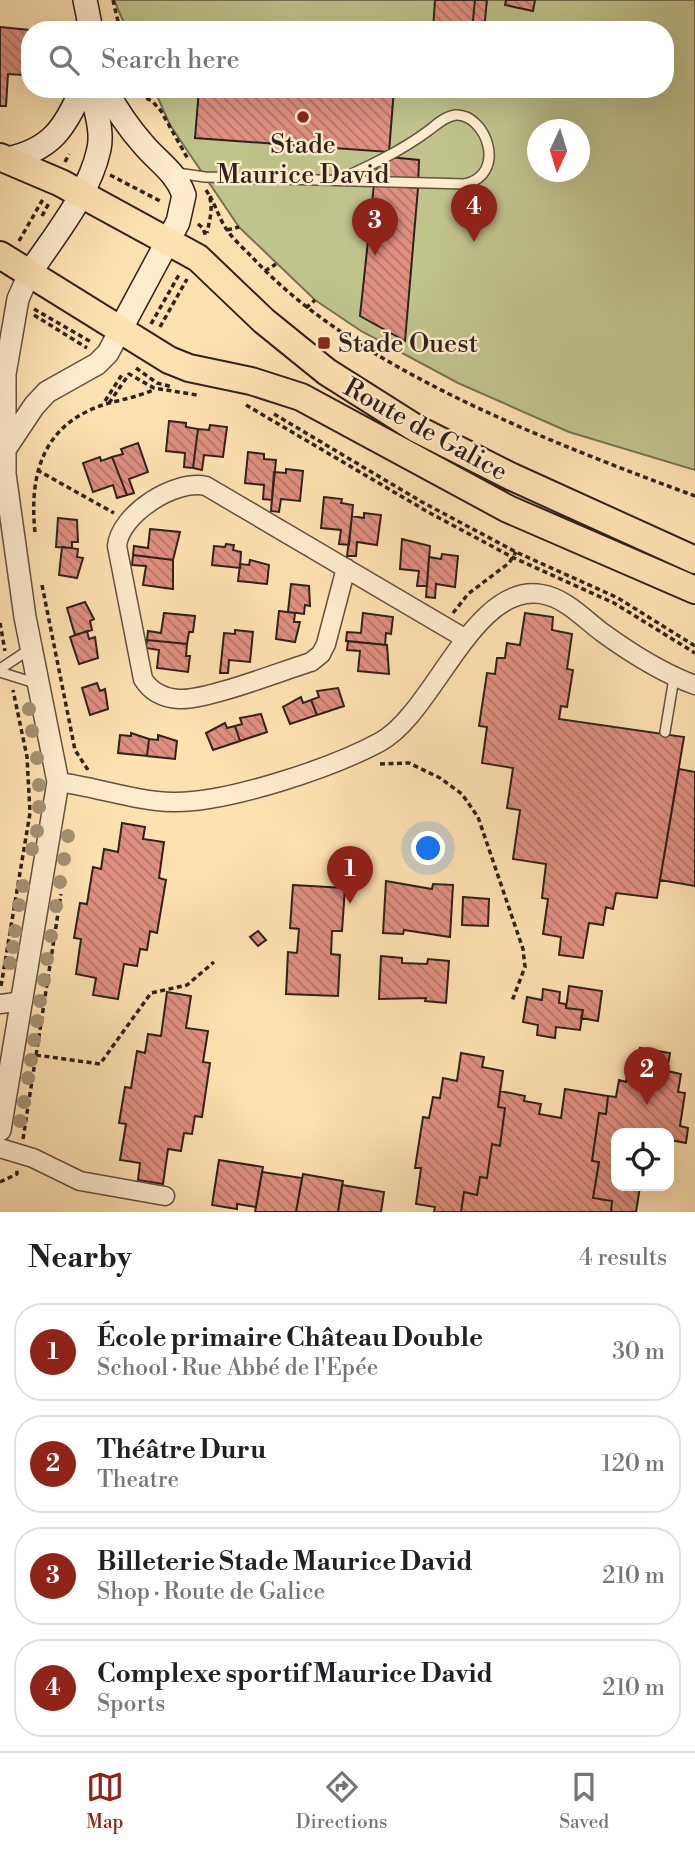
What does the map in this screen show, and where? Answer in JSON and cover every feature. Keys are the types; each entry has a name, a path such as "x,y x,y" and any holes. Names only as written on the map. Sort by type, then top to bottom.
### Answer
{"main road":[{"path":"75,0 78,21"},
{"path":"85,0 89,21"},
{"path":"4,158 30,155 44,147 73,111 78,98"},
{"path":"29,274 81,194 99,148 99,132 92,98"},
{"path":"110,98 144,146 173,172 184,195 184,208 169,240 111,340"},
{"name":"Route de Galice","path":"4,158 169,240 210,266 264,321 327,372 368,400 510,477 695,560"},
{"name":"Route de Galice","path":"7,251 29,274 111,340 189,368 251,381 301,397 508,509 695,590"}],"street":[{"path":"0,1130 58,782 30,649 9,517 2,374 18,299 29,274"},
{"path":"6,448 34,406 47,392 97,364 108,353 111,340"},
{"path":"346,568 327,644 321,654 311,662 194,698 164,696 150,690 143,679 117,546 118,533 128,521 177,488 195,484 206,486 346,568 445,626 466,639"},
{"path":"58,782 148,800 193,802 265,785 360,751 382,741 408,717 466,639 503,601 514,596 541,594 562,601 605,634 674,678 695,685"},
{"path":"0,1004 23,1001"},
{"path":"0,1148 80,1181 165,1196"}],"lane":[{"path":"173,172 205,177 465,184 481,177 489,167 489,147 476,127 458,115 446,118 409,144 341,179"},
{"path":"0,671 30,649"},
{"path":"0,671 38,684"},
{"path":"665,732 674,678"}],"path":[{"path":"113,0 118,21"},
{"path":"58,149 77,158"},
{"path":"101,170 167,208"},
{"path":"7,251 47,192"},
{"path":"210,196 227,230 265,271 306,307 376,354 500,416 695,496"},
{"path":"199,230 203,222 209,225 206,234"},
{"path":"227,230 239,227"},
{"path":"265,271 276,264"},
{"path":"148,329 183,268"},
{"path":"156,334 191,273"},
{"path":"306,307 315,300"},
{"path":"97,354 25,306 111,340"},
{"path":"136,368 155,387"},
{"path":"104,403 123,373"},
{"path":"36,541 33,505 37,470 47,447 61,430 85,412 115,397 129,374 154,388 204,395"},
{"path":"104,403 132,399 155,387 200,390"},
{"path":"246,401 266,409 422,502 516,552 618,598 695,646"},
{"path":"237,402 286,426 372,480 514,558 614,603 695,653"},
{"path":"37,470 128,521"},
{"path":"445,626 468,594 514,558 516,552"},
{"path":"40,574 75,750 91,773"},
{"path":"0,623 4,642"},
{"path":"0,992 30,813 27,757 14,693"},
{"path":"360,751 369,764 409,764 440,778 461,794 478,817 523,949 525,967 512,1001"},
{"path":"0,1182 17,1174 63,884"},
{"path":"36,1055 100,1065 151,993 187,985 214,962"}],"green space":[{"path":"114,0 695,0 695,470 569,432 458,383 361,331 315,300 239,227 170,125 158,98 674,98 674,21 123,21"}],"building":[{"path":"435,0 475,0 473,21 434,21"},
{"path":"475,0 487,0 485,21 473,21"},
{"path":"506,0 535,0 533,11 505,5"},
{"path":"0,27 21,29 21,75 8,74 6,106 0,106"},
{"path":"198,98 393,98 389,152 195,138"},
{"path":"379,156 419,160 418,188 374,184"},
{"path":"374,184 418,188 405,341 360,316"},
{"path":"169,421 186,423 186,427 198,429 193,468 184,467 185,453 166,451"},
{"path":"210,425 227,427 223,457 204,455 202,470 193,468 198,429 209,430"},
{"path":"138,443 148,472 129,479 134,493 127,495 112,457 123,454 121,449"},
{"path":"248,452 264,454 264,459 276,460 272,500 263,499 264,485 245,483"},
{"path":"100,457 101,461 112,457 127,495 117,498 113,485 93,492 83,463"},
{"path":"286,469 303,471 300,501 281,499 279,512 271,511 274,472 286,473"},
{"path":"324,497 342,499 341,503 353,505 349,545 339,544 341,530 321,528"},
{"path":"364,513 381,515 377,545 357,542 356,556 347,556 352,516 364,518"},
{"path":"58,518 77,520 78,542 72,542 72,548 56,547"},
{"path":"150,529 180,532 173,560 133,555 134,546 148,548"},
{"path":"402,539 430,546 427,586 417,586 419,571 400,569"},
{"path":"226,544 234,545 233,550 241,552 240,568 212,565 214,546 225,547"},
{"path":"62,547 78,549 77,557 83,558 77,578 59,575"},
{"path":"442,554 458,556 455,587 436,584 435,598 426,597 429,557 441,559"},
{"path":"133,555 173,560 173,589 143,585 146,566 132,565"},
{"path":"250,560 269,565 267,584 238,581 240,564 249,565"},
{"path":"291,584 309,586 310,606 305,605 304,614 288,612"},
{"path":"85,602 94,619 90,621 92,630 75,635 67,608"},
{"path":"279,611 295,613 294,622 300,622 295,642 276,639"},
{"path":"164,613 195,616 193,632 189,632 187,644 147,640 148,631 161,633"},
{"path":"363,613 393,617 391,634 386,633 385,645 346,641 347,632 361,633"},
{"path":"525,613 553,617 552,630 572,634 567,669 573,670 567,707 561,706 559,719 684,737 657,898 616,893 613,909 606,907 603,925 589,923 583,958 559,955 561,937 543,934 548,899 542,898 546,864 513,859 520,810 507,808 513,768 482,763 487,727 479,726 487,673 495,674 497,658 505,658 507,643 520,645"},
{"path":"235,630 253,632 250,662 229,660 228,673 220,673 224,633 235,634"},
{"path":"87,631 89,639 95,637 98,658 79,664 70,637"},
{"path":"147,640 187,644 186,656 190,656 188,672 157,668 159,650 146,648"},
{"path":"348,641 387,645 389,674 358,671 360,651 347,650"},
{"path":"97,683 100,691 105,689 108,709 90,715 82,688"},
{"path":"338,688 344,706 317,715 311,700 319,697 317,691"},
{"path":"301,697 303,703 311,700 317,715 290,724 283,707"},
{"path":"261,714 267,732 240,741 235,726 242,724 240,718"},
{"path":"225,723 227,728 235,726 240,741 213,750 206,733"},
{"path":"131,733 149,739 147,756 118,753 120,735 131,736"},
{"path":"158,735 177,741 175,759 147,756 149,739 158,740"},
{"path":"679,769 695,772 695,886 660,880"},
{"path":"122,823 145,827 143,839 164,842 159,878 166,880 157,933 150,931 147,950 140,949 137,966 124,964 118,999 93,995 96,978 76,974 81,939 74,938 80,903 87,904 93,867 101,869 104,849 118,852"},
{"path":"386,881 432,889 433,884 453,885 450,937 404,930 403,934 383,933"},
{"path":"293,885 345,888 342,931 332,931 331,954 340,955 338,996 286,994 288,952 297,953 299,929 290,928"},
{"path":"463,897 489,899 488,926 462,925"},
{"path":"258,931 266,940 258,946 250,937"},
{"path":"381,956 402,958 402,963 427,964 428,959 449,961 446,1003 425,1001 426,998 379,999"},
{"path":"569,986 602,991 598,1021 581,1018 583,1010 566,1008"},
{"path":"543,989 560,992 559,1003 566,1004 566,1008 583,1010 580,1030 556,1027 555,1038 537,1035 538,1025 523,1022 527,997 542,1000"},
{"path":"167,992 191,996 186,1028 208,1031 203,1062 210,1063 202,1117 195,1116 192,1134 184,1133 181,1151 168,1149 163,1184 138,1180 140,1163 120,1160 126,1124 119,1123 125,1087 131,1088 137,1051 145,1053 148,1034 161,1036"},
{"path":"640,1048 670,1053 667,1071 681,1074 678,1092 685,1093 680,1126 688,1128 686,1143 674,1141 674,1128 611,1128 611,1191 639,1191 636,1212 611,1212 612,1201 593,1198 599,1162 592,1161 599,1113 606,1114 608,1096 616,1097 619,1080 626,1082 629,1065 637,1066"},
{"path":"461,1053 484,1057 482,1067 503,1071 498,1107 505,1108 500,1146 492,1144 487,1178 480,1177 477,1195 464,1192 461,1212 434,1212 435,1207 416,1204 421,1168 415,1168 423,1117 429,1118 433,1097 440,1098 443,1078 457,1081"},
{"path":"565,1089 608,1096 606,1114 599,1113 592,1161 599,1162 593,1198 612,1201 611,1212 461,1212 464,1192 477,1195 480,1177 487,1178 492,1144 500,1146 505,1108 498,1107 500,1091 525,1096 524,1101 541,1104 539,1114 561,1118"},
{"path":"219,1160 263,1167 256,1207 237,1204 237,1209 212,1205"},
{"path":"262,1172 302,1178 296,1212 255,1212"},
{"path":"303,1174 343,1181 338,1212 296,1212"},
{"path":"342,1185 384,1192 381,1212 338,1212"}],"place":[{"name":"Stade Maurice David","path":"303,117"},
{"name":"Complexe sportif Maurice David","path":"474,242"},
{"name":"Billeterie Stade Maurice David","path":"375,256"},
{"name":"Stade Ouest","path":"324,343"},
{"name":"École primaire Château Double","path":"350,904"},
{"name":"Théâtre Duru","path":"647,1105"}]}
